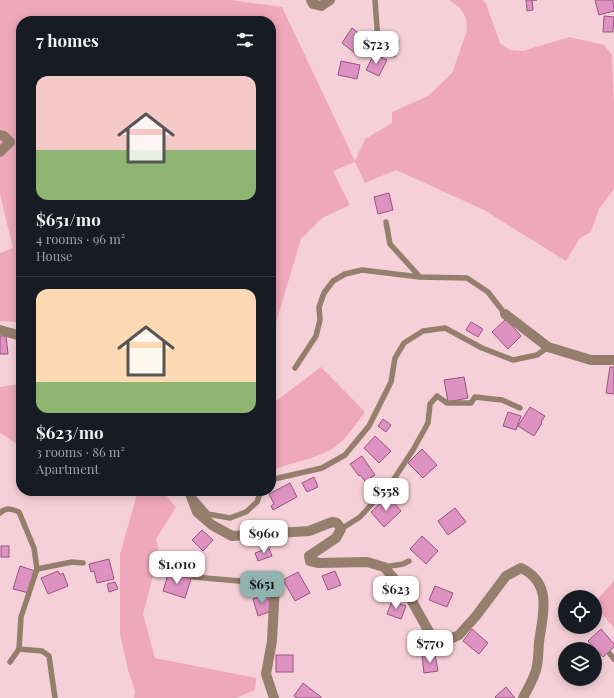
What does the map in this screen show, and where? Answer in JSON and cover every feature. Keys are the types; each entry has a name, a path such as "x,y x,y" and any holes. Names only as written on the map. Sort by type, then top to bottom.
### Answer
{"street":[{"path":"311,0 314,4 321,6 330,0"},
{"path":"0,135 4,136 10,142 0,152"},
{"path":"505,314 548,347 591,360 614,360"},
{"path":"0,330 16,335"},
{"path":"191,496 197,512 212,525 232,536 310,531 332,522 337,523 341,529 336,538 309,556 310,561 319,563 366,562 384,567 409,596 432,637 446,641 459,635 476,616 506,576 521,568 531,573 540,584 545,597 544,611 536,672 522,698"},
{"path":"274,698 266,674 272,641 275,584"}],"lane":[{"path":"375,0 378,41"},
{"path":"386,222 390,244 420,277"},
{"path":"295,368 316,336 320,320 319,307 324,293 333,281 345,274 362,270 420,277 467,278 488,292 505,314"},
{"path":"276,479 322,468 345,455 369,426 390,382 395,358 404,342 423,331 445,328 482,348 513,360 537,355 548,347"},
{"path":"341,529 360,517 392,482 413,450 428,423 430,404 437,396 447,403 470,403 475,397 502,400 520,408"},
{"path":"193,496 208,514 230,518 246,512 257,502 259,496"},
{"path":"0,513 2,510 9,508 19,512 34,548 37,569 21,617 19,648 10,662"},
{"path":"384,567 403,564 409,561"},
{"path":"37,569 72,562 83,563"},
{"path":"193,577 275,584"},
{"path":"19,648 42,651 49,656 55,698"}],"shaded area":[{"path":"0,0 231,0 282,7 355,161 365,139 392,123 392,112 428,96 452,73 467,31 466,18 460,8 449,0 483,0 486,4 500,43 510,50 523,51 569,37 604,45 612,55 614,105 614,189 599,209 591,232 580,238 566,261 484,210 396,170 365,183 355,162 333,171 350,205 322,218 301,239 276,322 276,16 16,16 16,322 0,321 0,253 13,248 0,194"},
{"path":"321,367 365,412 346,437 337,446 325,453 276,469 276,401"},
{"path":"16,385 16,443 0,433 0,387"},
{"path":"137,496 166,496 176,507 156,539 159,553 143,614 155,658 256,678 255,690 236,698 134,698 135,691 128,670 120,634 120,554"},
{"path":"614,581 614,628 602,614 602,594"}],"building":[{"path":"526,0 532,0 533,10 527,11"},
{"path":"595,0 613,0 614,11 599,15"},
{"path":"604,16 614,17 613,32 603,32"},
{"path":"352,28 365,38 355,53 342,43"},
{"path":"382,36 399,41 395,57 382,54 385,44 381,43"},
{"path":"374,54 387,60 379,76 366,70"},
{"path":"341,61 360,65 357,79 338,75"},
{"path":"389,193 393,210 378,214 374,197"},
{"path":"506,319 521,336 508,349 492,332"},
{"path":"471,322 483,329 478,337 466,330"},
{"path":"0,336 6,336 8,354 0,354"},
{"path":"610,367 614,367 614,394 606,393"},
{"path":"464,377 468,398 448,402 444,380"},
{"path":"530,407 545,416 534,436 518,426"},
{"path":"508,412 521,416 516,430 503,426"},
{"path":"383,419 391,425 386,432 378,426"},
{"path":"375,436 391,451 379,463 364,448"},
{"path":"422,449 437,465 423,478 408,463"},
{"path":"362,456 375,475 365,481 350,464"},
{"path":"314,477 318,487 307,492 302,483"},
{"path":"290,483 297,497 273,510 271,506 274,504 270,496 276,496 276,490"},
{"path":"388,496 401,511 384,527 371,512"},
{"path":"455,508 466,522 448,535 438,521"},
{"path":"202,530 213,540 203,551 192,540"},
{"path":"422,536 438,551 426,564 410,549"},
{"path":"1,546 9,546 9,557 1,557"},
{"path":"269,548 272,556 258,561 255,553"},
{"path":"109,559 114,579 97,583 94,571 91,572 89,564"},
{"path":"20,566 35,571 29,593 13,589"},
{"path":"58,571 60,575 63,573 68,586 48,594 41,578"},
{"path":"335,571 341,585 328,590 322,576"},
{"path":"169,572 191,579 185,598 163,591"},
{"path":"298,572 310,593 295,601 283,580"},
{"path":"115,582 118,589 109,592 107,584"},
{"path":"435,586 453,593 447,607 429,600"},
{"path":"267,595 272,611 258,616 253,599"},
{"path":"392,601 406,606 401,619 387,614"},
{"path":"472,629 488,643 479,654 463,641"},
{"path":"602,630 614,644 614,647 603,657 602,642 588,641 596,634 602,634"},
{"path":"414,636 426,638 424,647 412,645"},
{"path":"435,654 438,671 424,673 422,656"},
{"path":"276,655 293,655 293,672 276,672"},
{"path":"303,683 321,698 297,698 294,696"},
{"path":"506,687 515,698 495,697"}]}
